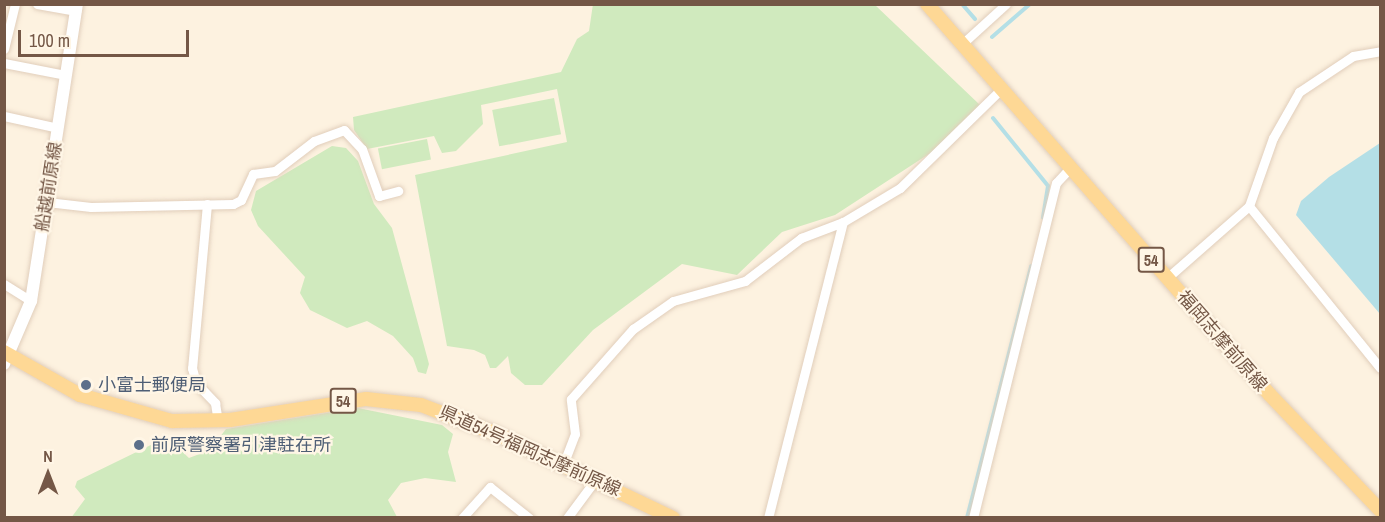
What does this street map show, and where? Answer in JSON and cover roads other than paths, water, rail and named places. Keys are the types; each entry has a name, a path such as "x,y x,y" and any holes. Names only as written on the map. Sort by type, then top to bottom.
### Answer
{"main road":[{"name":"福岡志摩前原線","path":"927,4 1317,447 1380,510"},
{"name":"船越前原線","path":"6,357 31,302 77,8"},
{"name":"県道54号福岡志摩前原線","path":"6,357 80,395 132,413 172,421 218,421 323,404 394,401 442,411 563,465 593,483 617,489 673,518"}],"street":[{"path":"4,49 15,4"},
{"path":"37,4 77,8"},
{"path":"962,44 1006,4"},
{"path":"1167,278 1249,206 1273,138 1299,92 1353,56 1380,51"},
{"path":"4,63 65,75"},
{"path":"563,465 575,434 571,399 633,329 673,301 745,281 801,238 843,222 900,188 1001,89"},
{"path":"4,116 58,128"},
{"path":"47,202 91,207 207,204 241,200 254,174 275,171 314,141 344,130 362,149 378,196 398,191"},
{"path":"973,518 1056,183 1070,168"},
{"path":"207,204 192,368 196,383 215,403 218,421"},
{"path":"1249,206 1380,368"},
{"path":"768,518 843,222"},
{"path":"4,284 31,302"},
{"path":"567,518 593,483"},
{"path":"462,518 490,487 529,518"}],"water":[{"path":"1380,143 1380,314 1296,215 1301,201 1329,177"}],"waterway":[{"path":"962,4 975,19"},
{"path":"992,37 1030,4"},
{"path":"993,118 1048,186 1043,218"},
{"path":"967,518 1031,266"}],"place":[{"name":"小富士郵便局","path":"86,385"},
{"name":"前原警察署引津駐在所","path":"139,445"}]}
